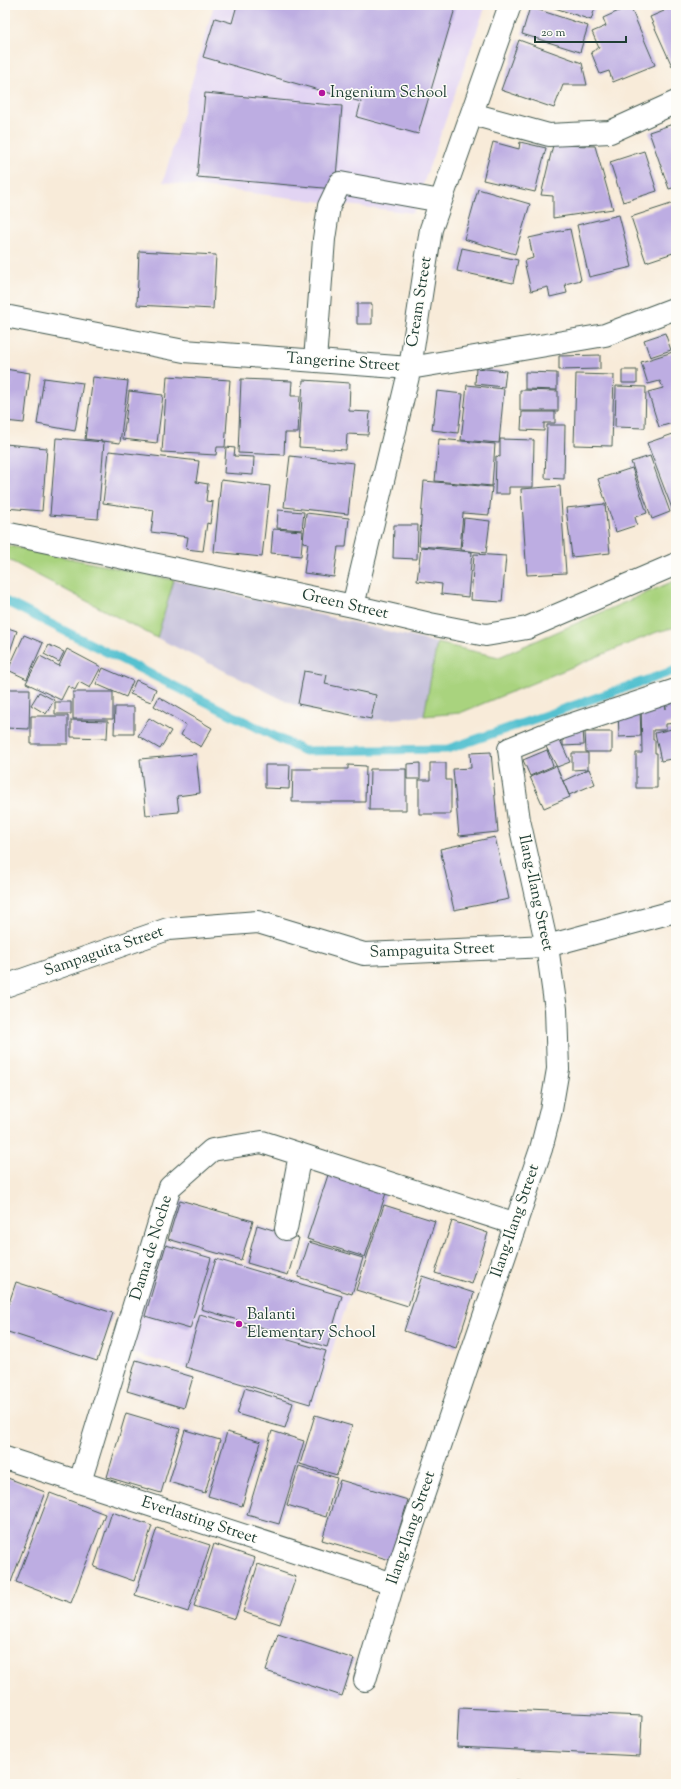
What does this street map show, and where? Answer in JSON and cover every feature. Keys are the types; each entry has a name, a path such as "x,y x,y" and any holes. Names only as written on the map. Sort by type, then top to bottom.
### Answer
{"street":[{"name":"Cream Street","path":"353,606 410,368 431,229 510,5"},
{"path":"472,114 549,135 610,132 676,102"},
{"path":"315,361 324,239 329,206 340,183 440,201"},
{"name":"Tangerine Street","path":"5,316 184,351 410,368 605,335 676,308"},
{"name":"Green Street","path":"5,533 486,635 528,628 676,564"},
{"name":"Ilang-Ilang Street","path":"365,1680 393,1584 541,1149 558,1069 556,1009 547,946 519,820 509,749 561,728 676,690"},
{"name":"Sampaguita Street","path":"5,986 168,929 176,928 258,922 364,954 547,946 676,911"},
{"name":"Dama de Noche","path":"80,1482 170,1187 212,1150 262,1142 516,1224"},
{"path":"286,1229 300,1154"},
{"name":"Everlasting Street","path":"5,1458 393,1584"}],"shaded area":[{"name":"Ingenium School","path":"214,5 486,5 413,213 163,182"},
{"path":"174,580 437,643 424,716 368,721 300,708 157,638"},
{"name":"Balanti Elementary School","path":"162,1239 349,1296 314,1408 129,1352"}],"green space":[{"path":"5,545 174,580 157,638 5,558"},
{"path":"676,580 676,627 657,632 460,713 424,716 437,643 499,657"}],"building":[{"path":"237,5 456,5 418,134 357,117 361,102 203,57 215,18 232,23"},
{"path":"546,5 596,5 591,20"},
{"path":"661,5 676,5 676,65 672,66 650,17 664,11"},
{"path":"630,6 655,65 613,82 609,71 600,74 591,52 599,48 592,32 606,26 603,18"},
{"path":"530,7 588,26 580,52 522,34"},
{"path":"519,40 582,63 587,85 563,85 554,108 501,90"},
{"path":"205,93 342,106 335,189 197,177"},
{"path":"676,123 676,187 669,189 649,132"},
{"path":"493,142 519,149 520,142 546,148 535,192 483,180"},
{"path":"553,145 595,146 613,209 553,218 553,196 541,195"},
{"path":"644,151 657,191 623,202 610,162"},
{"path":"478,189 530,204 515,254 464,239"},
{"path":"674,203 676,209 676,252 646,262 631,217"},
{"path":"619,215 632,267 589,277 577,225"},
{"path":"570,229 581,280 565,284 567,293 550,297 548,287 531,291 524,261 533,258 529,238"},
{"path":"462,248 518,260 513,283 457,271"},
{"path":"139,251 216,255 213,309 137,305"},
{"path":"357,304 372,304 372,324 357,324"},
{"path":"665,333 671,350 650,357 644,340"},
{"path":"676,351 676,422 659,427 648,392 663,388 660,381 648,384 641,362"},
{"path":"600,355 600,369 559,370 559,356"},
{"path":"476,368 506,371 504,387 475,384"},
{"path":"5,369 30,373 24,423 5,421"},
{"path":"622,370 637,370 637,383 622,383"},
{"path":"525,372 557,373 557,390 525,389"},
{"path":"576,374 614,375 612,446 574,445"},
{"path":"167,376 230,380 225,447 217,447 216,455 162,452"},
{"path":"93,377 128,381 120,443 85,439"},
{"path":"44,378 83,383 75,431 37,424"},
{"path":"241,379 292,381 291,396 300,396 298,433 285,433 284,455 238,453"},
{"path":"303,380 350,383 349,411 370,412 368,435 347,434 346,450 299,447"},
{"path":"467,385 504,389 499,443 461,440"},
{"path":"616,386 646,387 645,428 615,427"},
{"path":"520,390 558,391 558,411 520,411"},
{"path":"129,391 163,395 157,443 123,439"},
{"path":"437,391 463,394 458,433 432,430"},
{"path":"522,412 555,412 555,423 544,423 544,431 521,430"},
{"path":"547,425 565,425 564,479 545,478"},
{"path":"676,433 676,519 647,443"},
{"path":"56,438 104,442 98,519 50,515"},
{"path":"439,439 495,444 492,486 435,481"},
{"path":"500,439 534,440 533,487 509,487 509,494 495,494 496,456 500,457"},
{"path":"5,444 47,448 42,511 5,508"},
{"path":"226,447 235,448 234,456 254,457 253,475 224,473"},
{"path":"109,451 199,461 196,482 208,484 206,501 213,502 210,524 207,523 203,551 186,549 188,537 151,532 154,510 103,503"},
{"path":"290,456 354,463 348,514 284,507"},
{"path":"650,456 670,512 652,519 631,462"},
{"path":"632,468 647,513 635,517 637,525 616,532 598,479"},
{"path":"221,480 270,486 262,557 214,552"},
{"path":"424,481 492,487 489,515 463,513 460,549 419,546"},
{"path":"560,486 566,573 527,575 521,489"},
{"path":"605,504 610,553 572,557 566,508"},
{"path":"278,510 304,512 302,530 277,528"},
{"path":"306,513 349,518 346,547 338,547 334,577 304,573 308,543 303,542"},
{"path":"464,518 490,521 486,553 461,550"},
{"path":"394,525 418,525 417,559 393,558"},
{"path":"273,529 303,531 301,556 271,553"},
{"path":"421,547 472,552 468,597 441,594 442,584 417,581"},
{"path":"474,554 506,556 502,602 471,600"},
{"path":"5,627 17,631 5,666"},
{"path":"24,635 43,643 27,679 8,670"},
{"path":"49,645 64,652 59,662 44,654"},
{"path":"67,649 101,667 90,688 79,682 75,690 68,686 61,700 26,683 40,656 59,666"},
{"path":"103,668 133,681 126,697 96,684"},
{"path":"304,671 327,675 325,684 376,695 371,719 298,704"},
{"path":"136,680 156,689 151,702 130,694"},
{"path":"5,689 30,689 29,729 5,728"},
{"path":"39,692 54,700 46,714 31,705"},
{"path":"73,692 113,692 113,719 73,719"},
{"path":"665,694 676,694 676,723 666,724 666,730 653,730 655,753 657,753 657,788 636,788 636,753 642,753 641,703 665,703 666,709"},
{"path":"159,697 212,728 201,747 181,735 186,725 154,706"},
{"path":"55,702 71,702 71,714 55,714"},
{"path":"115,707 134,707 134,734 114,734"},
{"path":"618,710 640,710 641,736 619,737"},
{"path":"31,716 68,716 68,744 31,744"},
{"path":"149,718 171,731 160,749 138,736"},
{"path":"71,720 108,721 107,738 71,737"},
{"path":"676,728 676,758 661,761 655,733"},
{"path":"563,729 583,729 584,745 563,746"},
{"path":"585,732 612,732 612,752 586,752"},
{"path":"559,738 570,762 557,767 545,745"},
{"path":"547,750 553,766 530,776 523,760"},
{"path":"491,752 498,832 459,836 453,769 471,768 470,753"},
{"path":"572,753 588,753 588,769 572,770"},
{"path":"196,754 200,793 177,796 179,812 146,815 140,759"},
{"path":"420,763 420,779 407,779 407,764"},
{"path":"430,763 446,763 446,780 451,780 451,814 419,814 419,780 430,780"},
{"path":"265,765 290,765 289,789 265,788"},
{"path":"348,765 366,766 365,802 292,802 293,769 348,769"},
{"path":"556,766 570,797 544,808 530,777"},
{"path":"370,769 406,769 406,810 369,810"},
{"path":"589,769 595,784 569,795 563,781"},
{"path":"495,837 509,899 454,910 440,849"},
{"path":"328,1175 386,1193 365,1257 307,1239"},
{"path":"180,1200 253,1221 241,1260 168,1239"},
{"path":"384,1205 435,1221 408,1306 356,1290"},
{"path":"452,1221 488,1233 472,1284 435,1273"},
{"path":"257,1225 299,1238 288,1275 247,1263"},
{"path":"309,1242 363,1258 352,1294 298,1277"},
{"path":"166,1245 211,1258 190,1329 145,1316"},
{"path":"216,1259 342,1296 327,1347 201,1309"},
{"path":"422,1276 474,1293 456,1348 404,1331"},
{"path":"16,1282 113,1313 97,1361 5,1331 5,1315"},
{"path":"200,1314 326,1351 310,1404 185,1367"},
{"path":"136,1360 193,1377 184,1408 127,1391"},
{"path":"245,1388 293,1403 285,1428 237,1414"},
{"path":"126,1413 180,1429 161,1493 107,1477"},
{"path":"315,1415 352,1426 337,1475 300,1464"},
{"path":"185,1430 220,1440 205,1493 169,1482"},
{"path":"272,1431 304,1441 279,1524 247,1515"},
{"path":"227,1432 261,1442 242,1506 208,1496"},
{"path":"299,1466 337,1478 326,1517 287,1505"},
{"path":"5,1477 45,1492 11,1582 5,1579"},
{"path":"340,1480 408,1500 390,1560 322,1540"},
{"path":"50,1493 105,1514 71,1603 16,1582"},
{"path":"112,1512 152,1526 134,1581 94,1567"},
{"path":"157,1528 210,1545 188,1612 135,1595"},
{"path":"214,1544 255,1558 235,1619 194,1606"},
{"path":"258,1564 296,1577 280,1624 243,1612"},
{"path":"278,1634 354,1659 342,1696 266,1671"},
{"path":"459,1708 642,1716 640,1756 457,1747"},
{"path":"515,1780 544,1783 544,1784 514,1784"}],"waterway":[{"path":"5,601 304,751 448,749 676,670"}],"place":[{"name":"Ingenium School","path":"322,93"},
{"name":"Balanti Elementary School","path":"239,1324"}]}
